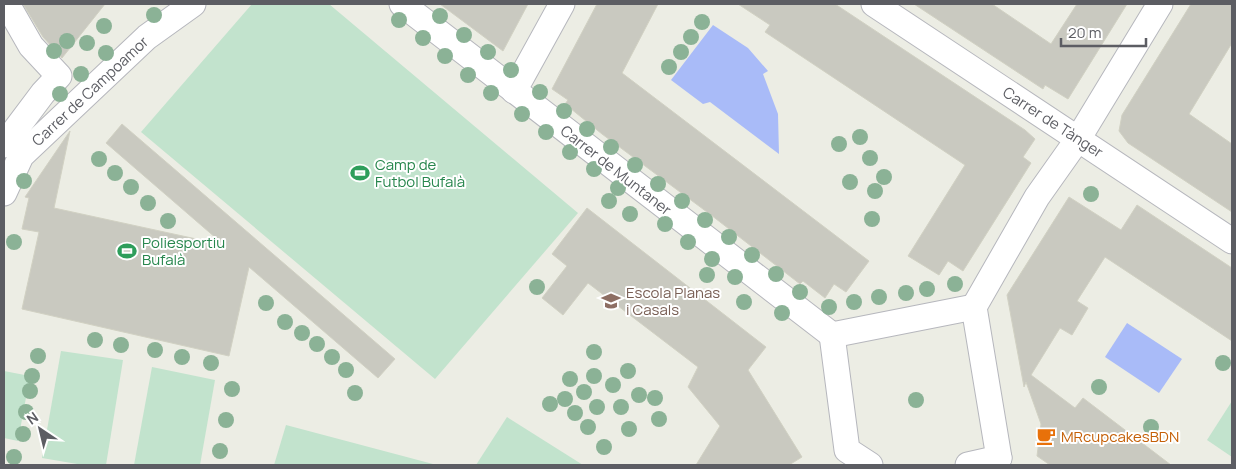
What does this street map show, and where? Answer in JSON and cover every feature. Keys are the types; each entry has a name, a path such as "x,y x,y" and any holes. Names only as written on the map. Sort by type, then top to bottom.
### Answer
{"street":[{"path":"4,145 43,92 59,76 31,46 5,4"},
{"name":"Carrer de Campoamor","path":"4,193 21,156 147,37 193,4"},
{"name":"Carrer de Muntaner","path":"402,4 832,335"},
{"path":"514,91 562,4"},
{"name":"Carrer de Tànger","path":"874,4 1232,241"},
{"path":"968,465 1004,462 974,307 1038,197 1078,139 1160,4"},
{"path":"870,465 842,458 832,335 974,307"}],"green space":[{"name":"Camp de Futbol Bufalà","path":"252,4 329,4 578,213 435,379 141,132"},
{"path":"61,351 123,360 106,465 83,465 42,458"},
{"path":"152,367 215,380 200,465 134,465"},
{"path":"4,371 30,376 18,441 4,438"},
{"path":"1232,401 1232,457 1207,440"},
{"path":"507,417 583,465 476,465"},
{"path":"286,425 433,464 274,465"}],"water":[{"path":"713,25 748,48 768,71 763,74 778,114 779,154 710,102 703,104 671,80"},
{"path":"1127,323 1182,359 1159,393 1105,357"}],"building":[{"path":"23,4 105,4 62,58 43,37"},
{"path":"440,4 528,4 503,51"},
{"path":"597,4 658,4 622,73 869,261 846,292 834,284 825,298 803,281 800,284 602,134 565,104 568,100 552,89"},
{"path":"738,4 835,4 1025,130 1035,139 1023,157 1031,163 963,271 948,261 939,275 908,256 965,165 765,32 770,25"},
{"path":"914,4 992,4 1051,44 1077,4 1127,4 1068,99 1045,85 1043,89"},
{"path":"1191,4 1232,4 1232,43 1189,114 1232,144 1232,212 1128,143 1119,131 1122,115"},
{"name":"Poliesportiu Bufalà","path":"122,124 395,359 378,378 249,267 229,356 22,309 39,232 22,229 29,198 25,197 70,131 54,208 224,245 106,143"},
{"path":"1069,197 1121,230 1137,205 1232,268 1232,341 1105,257 1077,301 1088,308 1072,335 1060,328 1031,375 1075,408 1083,398 1171,465 1050,465 1037,456 1041,424 1026,382 1024,387 1007,295"},
{"path":"587,208 766,347 748,370 802,457 789,465 696,465 720,426 688,387 698,367 588,283 563,315 542,298 567,266 552,254"}],"place":[{"name":"Camp de Futbol Bufalà","path":"360,173"},
{"name":"Poliesportiu Bufalà","path":"127,251"},
{"name":"Escola Planas i Casals","path":"611,301"},
{"name":"MRcupcakesBDN","path":"1046,436"}]}
